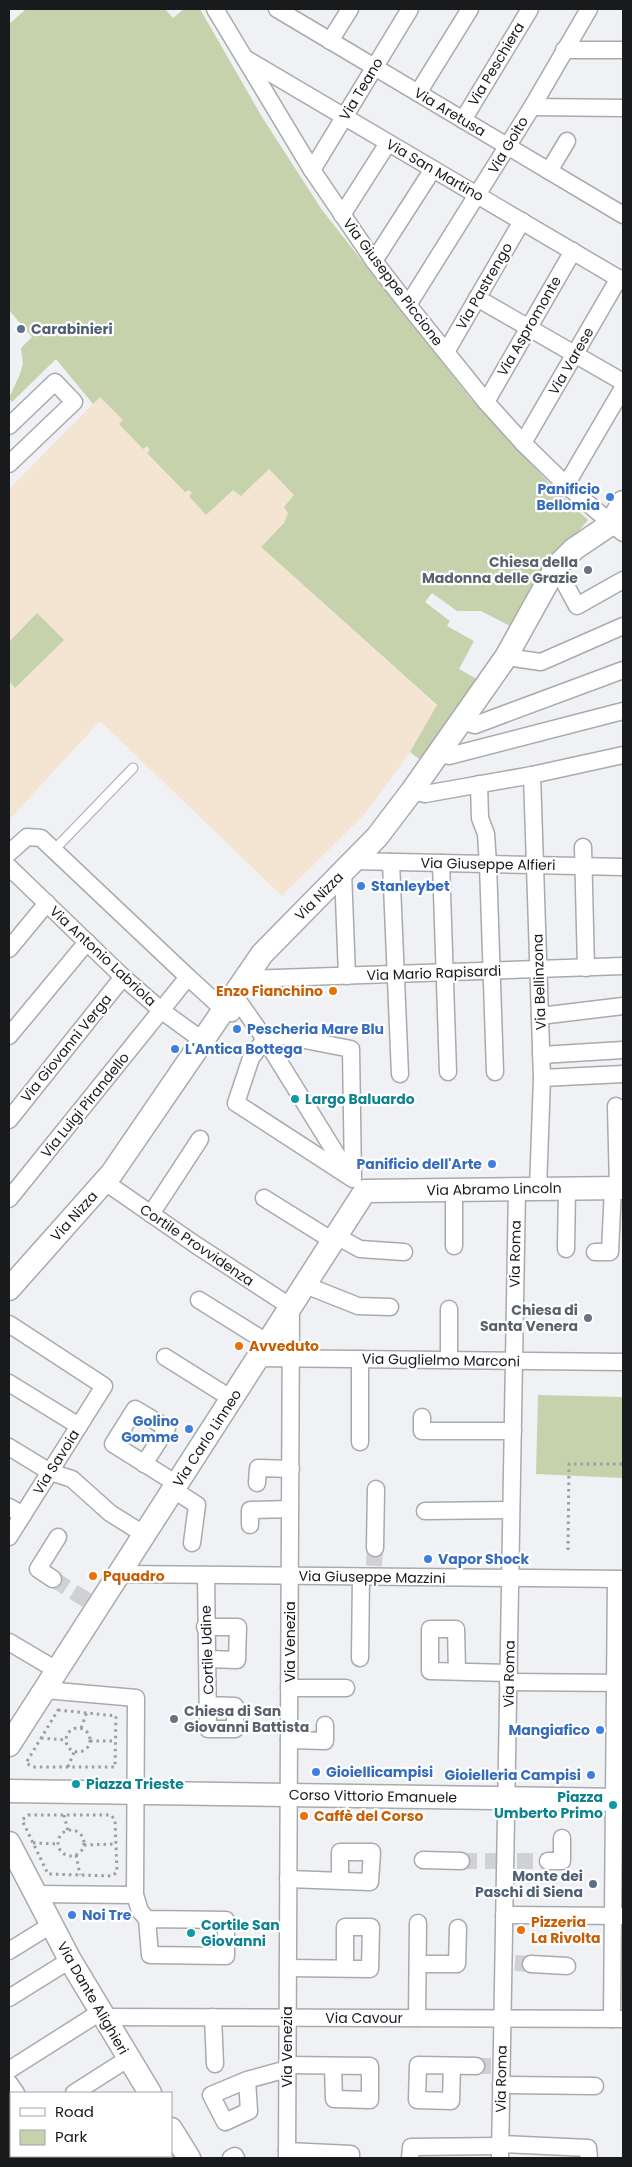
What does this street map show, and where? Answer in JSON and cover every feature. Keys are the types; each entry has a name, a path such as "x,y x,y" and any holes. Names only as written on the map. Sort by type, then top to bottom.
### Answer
{"street":[{"path":"330,41 350,9"},
{"name":"Via Teano","path":"312,170 410,9"},
{"path":"418,93 470,9"},
{"name":"Via Peschiera","path":"463,120 530,9"},
{"name":"Via Goito","path":"408,306 532,107 589,9"},
{"name":"Via Aretusa","path":"284,10 330,41 623,215"},
{"name":"Via Giuseppe Piccione","path":"219,11 312,170 374,261 408,306 486,402 524,443 566,485 619,525"},
{"path":"564,50 623,50"},
{"name":"Via San Martino","path":"246,60 621,279"},
{"path":"532,107 623,108"},
{"path":"549,171 567,141"},
{"path":"342,215 388,143"},
{"path":"374,261 433,169"},
{"name":"Via Pastrengo","path":"446,352 522,221"},
{"name":"Via Aspromonte","path":"486,402 572,251"},
{"name":"Via Varese","path":"524,443 621,279"},
{"path":"477,298 623,382"},
{"path":"9,464 74,402 55,382 11,423 32,442"},
{"path":"566,485 623,388"},
{"path":"619,525 623,502"},
{"name":"Via Nizza","path":"9,1289 105,1182 262,954 378,837 463,722 506,658 556,567 574,549 619,525"},
{"path":"556,567 577,606 623,580"},
{"path":"506,658 541,662 623,626"},
{"path":"463,722 475,725 623,670"},
{"path":"439,754 450,756 623,711"},
{"path":"412,791 425,794 532,775 623,755"},
{"name":"Via Bellinzona","path":"528,1189 542,1078 532,775"},
{"path":"479,784 480,818 486,834 488,864 495,1072"},
{"path":"9,854 27,838 41,838 188,977 234,995 265,1039 359,1185"},
{"path":"583,847 586,968"},
{"path":"391,862 400,1074"},
{"name":"Via Giuseppe Alfieri","path":"348,867 391,862 623,867"},
{"path":"441,863 448,1072"},
{"name":"Via Antonio Labriola","path":"9,867 123,977 162,1011 202,1040"},
{"path":"347,976 348,867"},
{"path":"9,950 47,903"},
{"path":"9,1036 87,942"},
{"name":"Via Mario Rapisardi","path":"234,995 347,976 623,966"},
{"name":"Via Giovanni Verga","path":"9,1120 123,977"},
{"name":"Via Luigi Pirandello","path":"9,1199 188,977"},
{"path":"540,1016 623,1006"},
{"path":"284,1036 351,1049 359,1185 236,1103 251,1058 265,1039 284,1036"},
{"path":"542,1054 623,1050"},
{"path":"542,1078 623,1074"},
{"path":"595,1252 610,1252 618,1188 616,1106"},
{"path":"151,1214 200,1138"},
{"name":"Cortile Provvidenza","path":"105,1182 291,1307"},
{"name":"Via Abramo Lincoln","path":"359,1185 454,1190 618,1188"},
{"name":"Via Carlo Linneo","path":"9,1745 50,1682 93,1604 120,1574 335,1238 359,1185"},
{"name":"Via Roma","path":"500,2149 501,2085 490,2066 516,1963 504,1915 513,1360 528,1189"},
{"path":"566,1249 567,1189"},
{"path":"454,1190 454,1246"},
{"path":"264,1198 335,1238 360,1249 404,1252"},
{"path":"304,1285 358,1306 390,1308"},
{"path":"199,1300 263,1350"},
{"name":"Via Venezia","path":"287,2155 291,1307"},
{"path":"449,1309 450,1360"},
{"name":"Via Savoia","path":"9,1324 104,1386 50,1472 16,1511 9,1537"},
{"name":"Via Guglielmo Marconi","path":"263,1350 291,1358 623,1362"},
{"path":"165,1356 232,1399"},
{"path":"360,1359 360,1442"},
{"path":"9,1383 79,1426"},
{"path":"144,1464 167,1428 135,1408 113,1444 144,1464 197,1505 192,1543"},
{"path":"422,1417 422,1432 513,1431"},
{"path":"9,1448 50,1472 72,1479 110,1513 145,1535"},
{"path":"257,1483 258,1468 291,1469"},
{"path":"375,1548 376,1489"},
{"path":"250,1525 250,1510 290,1509"},
{"path":"425,1511 512,1510"},
{"path":"53,1579 38,1569 58,1537"},
{"path":"360,1658 370,1573"},
{"name":"Via Giuseppe Mazzini","path":"120,1574 290,1576 370,1573 510,1578 620,1579"},
{"name":"Cortile Udine","path":"206,1575 208,1729 235,1729 235,1706 208,1705"},
{"path":"618,2019 614,1918 614,1681 620,1579"},
{"path":"206,1627 238,1627 237,1660 208,1659"},
{"path":"457,1672 456,1630 430,1629 430,1671 508,1677 614,1681"},
{"path":"9,1642 50,1682 136,1698 139,1794 135,1895 140,1911 147,1919 150,1955 226,1956 226,1920 147,1919"},
{"path":"289,1688 346,1688"},
{"path":"289,1740 325,1741 325,1725"},
{"name":"Corso Vittorio Emanuele","path":"9,1791 614,1799"},
{"path":"548,1861 562,1861 562,1838"},
{"name":"Via Dante Alighieri","path":"9,1843 70,1960 149,2092"},
{"path":"288,1879 340,1881 370,1882 372,1852 340,1852 340,1881"},
{"path":"423,1860 461,1861"},
{"path":"37,1898 135,1895"},
{"path":"504,1915 614,1918"},
{"path":"417,2018 418,1923"},
{"path":"9,1950 51,1925"},
{"path":"288,1968 345,1968 370,1968 370,1927 345,1927 345,1968"},
{"path":"418,1964 457,1964 458,1928"},
{"path":"9,1998 70,1960"},
{"path":"516,1963 567,1966"},
{"path":"9,2070 103,2014"},
{"name":"Via Cavour","path":"103,2014 213,2018 618,2019"},
{"path":"213,2018 215,2064"},
{"path":"81,2091 129,2058"},
{"path":"452,2066 451,2101 417,2100 418,2065 490,2066"},
{"path":"247,2080 249,2111 226,2122 211,2095 247,2080 287,2067 333,2066 370,2066 370,2100 334,2099 333,2066"},
{"path":"501,2085 595,2086"},
{"path":"172,2131 184,2156"},
{"path":"410,2158 412,2147 445,2152 500,2149 549,2152 588,2148 589,2158"},
{"path":"287,2155 351,2154 351,2158"},
{"path":"231,2158 235,2156 236,2158"}],"lane":[{"path":"54,850 133,768"}],"path":[{"path":"568,1550 569,1464 623,1464"},
{"path":"58,1710 87,1712 116,1716 115,1767 33,1767 26,1763 58,1710"},
{"path":"81,1728 87,1712"},
{"path":"65,1740 70,1730 81,1728"},
{"path":"65,1740 70,1750 74,1752 85,1750 90,1741 90,1736 81,1728"},
{"path":"40,1738 65,1740"},
{"path":"90,1741 116,1741"},
{"path":"68,1767 74,1752"},
{"path":"28,1815 64,1815 111,1816 115,1820 116,1872 112,1876 48,1874 22,1820 28,1815"},
{"path":"64,1815 68,1831"},
{"path":"68,1831 80,1834 84,1845 76,1856 64,1854 60,1850 59,1844 63,1834 68,1831"},
{"path":"33,1844 59,1844"},
{"path":"84,1845 116,1844"},
{"path":"76,1856 80,1875"}],"shaded area":[{"path":"151,345 294,495 284,507 288,513 284,523 261,547 437,706 410,752 366,813 282,896 100,721 9,820 9,489"}],"green space":[{"path":"26,9 165,9 173,18 184,9 200,9 262,117 322,210 470,398 550,484 588,520 561,552 516,629 481,611 457,611 432,593 425,602 450,621 447,626 474,641 459,669 482,682 423,762 410,752 437,705 261,547 284,523 288,513 284,507 294,495 269,469 241,496 233,490 206,515 189,496 192,493 189,490 185,492 147,453 150,450 147,446 143,449 119,424 123,420 100,397 93,404 56,359 12,402 9,398 23,363 21,348 32,337 9,310 9,24"},
{"path":"37,613 64,640 15,688 9,681 9,642"},
{"path":"538,1395 623,1397 623,1478 536,1474"}],"tunnel":[{"path":"374,1566 375,1548"},
{"path":"53,1579 88,1601"},
{"path":"461,1861 496,1861"},
{"path":"517,1861 548,1861"},
{"path":"515,1963 531,1964"},
{"path":"476,2066 491,2066"}],"place":[{"name":"Carabinieri","path":"21,329"},
{"name":"Panificio Bellomia","path":"610,497"},
{"name":"Chiesa della Madonna delle Grazie","path":"588,570"},
{"name":"Stanleybet","path":"361,886"},
{"name":"Enzo Fianchino","path":"333,991"},
{"name":"Pescheria Mare Blu","path":"237,1029"},
{"name":"L'Antica Bottega","path":"175,1049"},
{"name":"Largo Baluardo","path":"295,1099"},
{"name":"Panificio dell'Arte","path":"492,1164"},
{"name":"Chiesa di Santa Venera","path":"588,1318"},
{"name":"Avveduto","path":"239,1346"},
{"name":"Golino Gomme","path":"189,1429"},
{"name":"Vapor Shock","path":"428,1559"},
{"name":"Pquadro","path":"93,1576"},
{"name":"Chiesa di San Giovanni Battista","path":"174,1719"},
{"name":"Mangiafico","path":"600,1730"},
{"name":"Gioiellicampisi","path":"316,1772"},
{"name":"Gioielleria Campisi","path":"591,1775"},
{"name":"Piazza Trieste","path":"76,1784"},
{"name":"Piazza Umberto Primo","path":"613,1805"},
{"name":"Caffè del Corso","path":"304,1816"},
{"name":"Monte dei Paschi di Siena","path":"593,1884"},
{"name":"Noi Tre","path":"72,1915"},
{"name":"Pizzeria La Rivolta","path":"521,1930"},
{"name":"Cortile San Giovanni","path":"191,1933"}]}
